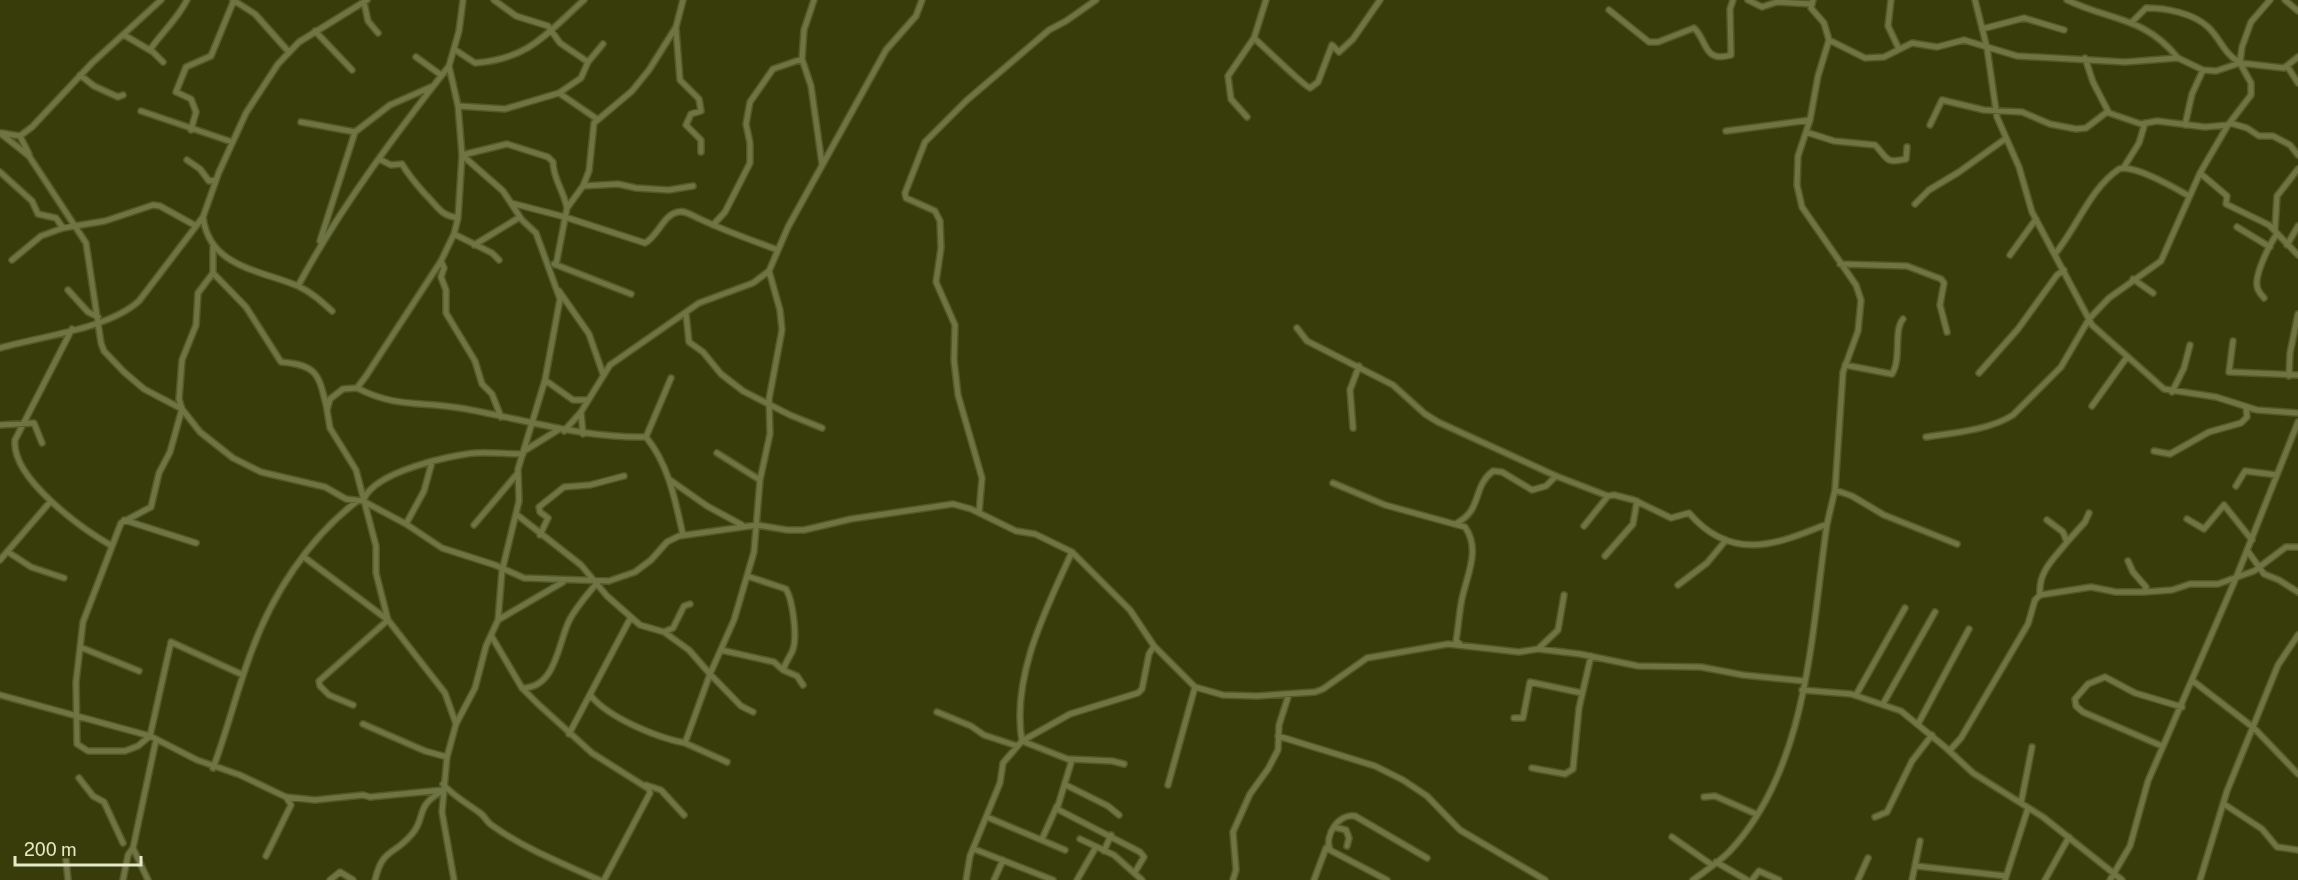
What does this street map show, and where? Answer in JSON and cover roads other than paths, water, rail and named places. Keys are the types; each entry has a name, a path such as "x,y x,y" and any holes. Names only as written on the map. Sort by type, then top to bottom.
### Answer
{"street":[{"path":"0,133 20,136 32,127 80,75 161,0"},
{"path":"150,50 166,33 187,0"},
{"path":"191,130 195,109 190,99 176,92 186,68 211,56 233,0 255,14 288,51"},
{"path":"298,286 319,246 378,159 449,66 459,31 463,0"},
{"path":"494,0 516,16 539,22 551,29 560,43 588,62"},
{"path":"454,49 470,62 489,62 523,53 584,0"},
{"path":"556,265 567,208 583,186 591,164 592,131 597,119 640,82 676,27 683,0"},
{"path":"814,0 804,30 802,59 811,87 822,165"},
{"path":"363,501 367,491 381,481 432,462 477,453 524,452 561,431 581,412 603,374 617,359 707,298 740,289 769,271 822,165 886,50 916,16 922,0"},
{"path":"978,513 982,478 958,395 955,325 936,282 940,256 940,221 935,211 906,198 905,193 925,142 966,101 1048,30 1066,21 1096,0"},
{"path":"1247,117 1231,99 1228,76 1254,38 1266,0"},
{"path":"1254,38 1292,71 1304,87 1312,88 1326,66 1332,45 1338,52 1353,39 1380,0"},
{"path":"1609,10 1649,42 1658,42 1695,28 1708,52 1727,57 1731,56 1730,9 1733,0"},
{"path":"1693,880 1732,848 1756,814 1784,763 1794,735 1827,524 1835,490 1845,365 1858,331 1861,300 1856,285 1808,216 1800,198 1796,171 1810,120 1818,75 1829,40 1828,32 1814,14 1812,2 1781,1 1762,8 1748,0"},
{"path":"1891,0 1888,26 1899,49"},
{"path":"1975,0 1987,48 1995,110 2005,139 2019,167 2036,219 2089,320 2108,341 2158,385 2172,392 2216,396 2246,407 2298,413"},
{"path":"2067,0 2132,22 2165,42 2178,58 2203,70 2221,71 2240,63 2281,68 2298,57"},
{"path":"2166,9 2169,0"},
{"path":"2240,63 2247,29 2254,16 2270,0"},
{"path":"2285,0 2298,11"},
{"path":"0,348 98,320 117,318 139,301 203,217 216,180 246,113 288,51 315,31 365,1 368,21 378,33"},
{"path":"1926,437 1961,432 2007,419 2013,415 2061,367 2089,320 2109,298 2161,261 2172,241 2200,173 2252,91 2249,76 2240,63 2229,55 2208,27 2166,9 2146,8 2132,22"},
{"path":"1982,29 2024,18 2064,30"},
{"path":"676,27 680,80 699,99 701,111 692,114 686,125 701,140 701,152"},
{"path":"315,31 352,70"},
{"path":"124,35 150,50 163,62"},
{"path":"1829,40 1865,58 1884,57 1912,43 1937,47 1964,40 2017,56 2128,62 2178,58"},
{"path":"458,106 505,109 559,93 581,78 588,62 603,44"},
{"path":"416,57 441,75"},
{"path":"2085,58 2107,112"},
{"path":"713,225 725,212 751,159 746,124 750,102 773,69 802,59"},
{"path":"357,388 441,261 454,234 458,218 462,155 458,106 449,66"},
{"path":"2287,66 2298,83"},
{"path":"2185,125 2192,94 2203,70"},
{"path":"80,75 118,97 123,95"},
{"path":"319,246 355,132 390,105 433,86"},
{"path":"559,93 597,119"},
{"path":"1930,125 1942,99 1995,110 2022,112 2055,125 2081,129 2107,112 2145,123 2157,121 2185,125 2229,124 2247,128 2259,136 2273,136 2290,145 2298,155"},
{"path":"141,111 191,130 232,142"},
{"path":"1726,131 1810,120"},
{"path":"301,122 355,132"},
{"path":"2055,254 2074,229 2092,195 2116,171 2124,167 2139,143 2145,123"},
{"path":"1806,132 1834,141 1875,145 1883,157 1893,161 1906,159 1907,147"},
{"path":"0,133 29,156"},
{"path":"20,136 29,156 77,225 88,252 104,351 110,360 144,388 182,409"},
{"path":"1915,204 1929,190 2005,139"},
{"path":"462,155 507,144 548,158 553,162 554,177 564,193 567,208"},
{"path":"462,155 503,192 520,217 536,233 559,291 589,334 603,374"},
{"path":"378,159 391,165 402,164 414,185 427,195 440,213 458,218"},
{"path":"187,160 200,169 209,181 216,180"},
{"path":"2124,167 2160,180 2189,196"},
{"path":"2264,298 2257,289 2256,282 2276,232 2277,196 2298,169"},
{"path":"0,172 32,201 38,214 56,218 63,228"},
{"path":"2200,173 2227,196 2226,204 2276,232 2298,255"},
{"path":"583,186 618,184 636,188 669,190 693,186"},
{"path":"511,203 565,217 645,243 652,239 669,217 677,212 686,212 778,250"},
{"path":"12,260 41,236 63,228 105,221 156,204 196,226"},
{"path":"203,217 205,230 213,247 213,273 198,293 196,325 182,360 179,399 182,409 200,432 233,458 261,472 288,481 315,484 356,502 363,501 406,524 442,549 495,565 502,571 524,578 609,581 634,572 651,560 667,542 683,535 757,525 792,531 936,504 957,504 1016,531 1035,534 1072,552 1130,610 1154,646 1195,687 1223,695 1289,694 1323,689 1367,658 1438,646 1461,645 1519,651 1538,649 1591,656 1638,666 1710,668 1743,675 1804,681"},
{"path":"474,245 520,217"},
{"path":"2010,255 2036,219"},
{"path":"2287,244 2298,226"},
{"path":"2237,227 2270,247"},
{"path":"454,234 492,253 499,261"},
{"path":"213,247 230,260 298,286 314,295 332,311"},
{"path":"441,261 444,268 441,277 446,290 446,313 475,361 482,384 492,394 501,417"},
{"path":"547,261 632,294"},
{"path":"1840,264 1907,266 1941,279 1944,283 1941,310 1947,332"},
{"path":"1979,373 2018,329 2057,275 2064,270"},
{"path":"685,743 721,650 754,552 760,480 770,434 769,404 782,330 780,310 769,271"},
{"path":"213,273 246,307 281,362 307,365 314,371 335,438 356,470 376,546 376,573 388,621"},
{"path":"2133,279 2152,293"},
{"path":"68,290 98,320"},
{"path":"454,880 445,837 443,787 447,757 456,724 475,688 486,646 498,620 502,571 519,501 517,474 545,380 559,308 559,291"},
{"path":"2289,376 2290,352 2298,314"},
{"path":"683,316 689,342 703,352 721,374 742,391 822,428"},
{"path":"1845,365 1892,374 1899,345 1898,326 1903,319"},
{"path":"1297,328 1307,341 1359,366 1398,389 1425,414 1438,422 1556,476 1608,496 1620,495 1671,518 1689,513 1697,522 1726,540 1740,545 1760,546 1827,524"},
{"path":"72,329 15,440 17,456 50,502 76,524 112,546"},
{"path":"2233,341 2229,372 2298,375"},
{"path":"2172,392 2184,368 2190,345"},
{"path":"2092,406 2127,357"},
{"path":"1353,429 1350,390 1359,366"},
{"path":"646,437 670,378"},
{"path":"545,380 573,400 587,400"},
{"path":"327,410 330,399 348,387 357,388 392,403 449,406 583,434 646,437 658,451 670,480 683,535"},
{"path":"2154,451 2170,454 2209,432 2241,423 2247,417 2246,407"},
{"path":"153,738 125,751 88,751 80,748 75,739 80,646 83,622 121,523 151,507 159,473 170,452 182,409"},
{"path":"581,412 583,434"},
{"path":"2110,880 2136,833 2141,816 2139,805 2162,746 2193,681 2298,422"},
{"path":"0,425 34,423 42,443"},
{"path":"717,453 760,480"},
{"path":"406,524 424,491 432,462"},
{"path":"1457,523 1473,511 1481,484 1492,471 1502,471 1532,490 1546,486 1556,476"},
{"path":"2236,486 2245,471 2277,475"},
{"path":"474,525 517,474"},
{"path":"540,535 548,518 540,512 539,507 558,489 624,476"},
{"path":"670,480 707,506 743,526"},
{"path":"1333,483 1385,505 1465,527 1473,542 1473,556 1460,606 1456,641 1461,645"},
{"path":"1835,490 1852,496 1884,514 1957,544"},
{"path":"1584,526 1608,496"},
{"path":"1605,556 1633,524 1637,501"},
{"path":"0,560 50,502"},
{"path":"213,768 243,675 272,606 326,528 356,502"},
{"path":"2187,519 2204,529 2224,505 2252,540"},
{"path":"2040,595 2039,582 2043,574 2056,553 2085,522 2089,513"},
{"path":"516,514 540,535 582,565 595,582 631,617 647,629 664,632 689,650 741,706 753,712"},
{"path":"124,520 196,543"},
{"path":"2047,520 2063,532 2067,542"},
{"path":"1678,585 1707,563 1726,540"},
{"path":"1950,750 1961,738 2028,624 2035,600 2040,595 2091,587 2116,592 2144,592 2172,590 2190,584 2209,585 2236,578 2258,568 2286,548 2298,547"},
{"path":"2247,550 2264,574 2280,580 2298,592"},
{"path":"8,552 31,567 63,578"},
{"path":"1019,744 1030,650 1072,552"},
{"path":"304,557 388,621 445,693 456,724"},
{"path":"2128,561 2133,572 2146,587 2144,592"},
{"path":"747,576 783,586 788,593 794,619 792,650 786,658 783,670"},
{"path":"498,620 564,581"},
{"path":"522,688 529,688 543,680 561,652 569,621 595,582"},
{"path":"1538,649 1558,630 1563,595"},
{"path":"664,632 673,628 684,606 690,604"},
{"path":"1856,695 1905,608"},
{"path":"1883,704 1935,612"},
{"path":"569,734 631,617"},
{"path":"352,705 329,695 320,686 319,681 388,621"},
{"path":"1918,724 1969,629"},
{"path":"2202,879 2224,804 2278,665 2298,634"},
{"path":"492,636 522,688 569,734 627,777 661,790 684,815"},
{"path":"123,880 128,855 133,848 170,643 243,675"},
{"path":"80,646 139,671"},
{"path":"966,880 967,867 1000,783 1003,763 1019,744 1070,714 1138,693 1142,688 1149,654 1154,646"},
{"path":"721,650 774,662 783,670 797,676 803,685"},
{"path":"1532,768 1565,774 1572,769 1582,693 1591,656"},
{"path":"2162,746 2083,712 2076,706 2075,699 2088,684 2105,677 2135,693 2182,707"},
{"path":"2193,681 2254,728 2298,774"},
{"path":"1514,718 1523,718 1530,682 1582,693"},
{"path":"1168,785 1195,687"},
{"path":"1802,690 1856,695 1901,711 1950,750 1986,783 2021,803 2069,837 2122,880"},
{"path":"1233,880 1236,870 1233,832 1250,794 1272,763 1278,750 1278,736 1289,694"},
{"path":"0,695 153,738 213,768 240,775 286,797 315,800 363,795 370,797 443,787 484,815 493,827 514,841 554,858 563,866 576,868 602,880 650,793 645,784"},
{"path":"591,696 606,709 638,727 670,740 685,743 727,762"},
{"path":"937,712 970,726 984,735 1068,759 1112,760 1124,764"},
{"path":"363,724 425,751 447,757"},
{"path":"1875,817 1887,812 1912,761 1932,735"},
{"path":"1278,736 1375,766 1403,780 1427,796 1460,830 1545,880"},
{"path":"2021,803 2032,747"},
{"path":"1042,839 1066,785 1071,763 1068,759"},
{"path":"79,778 93,796 104,802 123,843"},
{"path":"1066,785 1108,806 1119,815"},
{"path":"375,880 384,855 411,836 424,804 443,787"},
{"path":"1704,797 1715,796 1756,814"},
{"path":"266,856 291,805 286,797"},
{"path":"2224,804 2262,829 2277,847 2298,850"},
{"path":"1057,806 1060,811 1137,850 1144,857 1135,872"},
{"path":"1916,866 2006,878 2028,808"},
{"path":"1330,850 1329,839 1334,827 1342,817 1355,816 1427,858"},
{"path":"987,817 1065,850"},
{"path":"1334,827 1346,830 1349,838 1347,846"},
{"path":"1104,851 1111,835"},
{"path":"1672,837 1714,864 1747,880"},
{"path":"2045,880 2069,837"},
{"path":"1080,839 1114,855 1142,880"},
{"path":"1912,880 1920,841"},
{"path":"1077,880 1096,847"},
{"path":"133,848 148,880"},
{"path":"974,849 1053,880"},
{"path":"1314,880 1324,849 1387,880"},
{"path":"65,850 68,880"},
{"path":"1858,880 1868,858"},
{"path":"994,880 1003,860"},
{"path":"1752,880 1759,871 1779,880"},
{"path":"330,880 340,872 353,880"}]}
